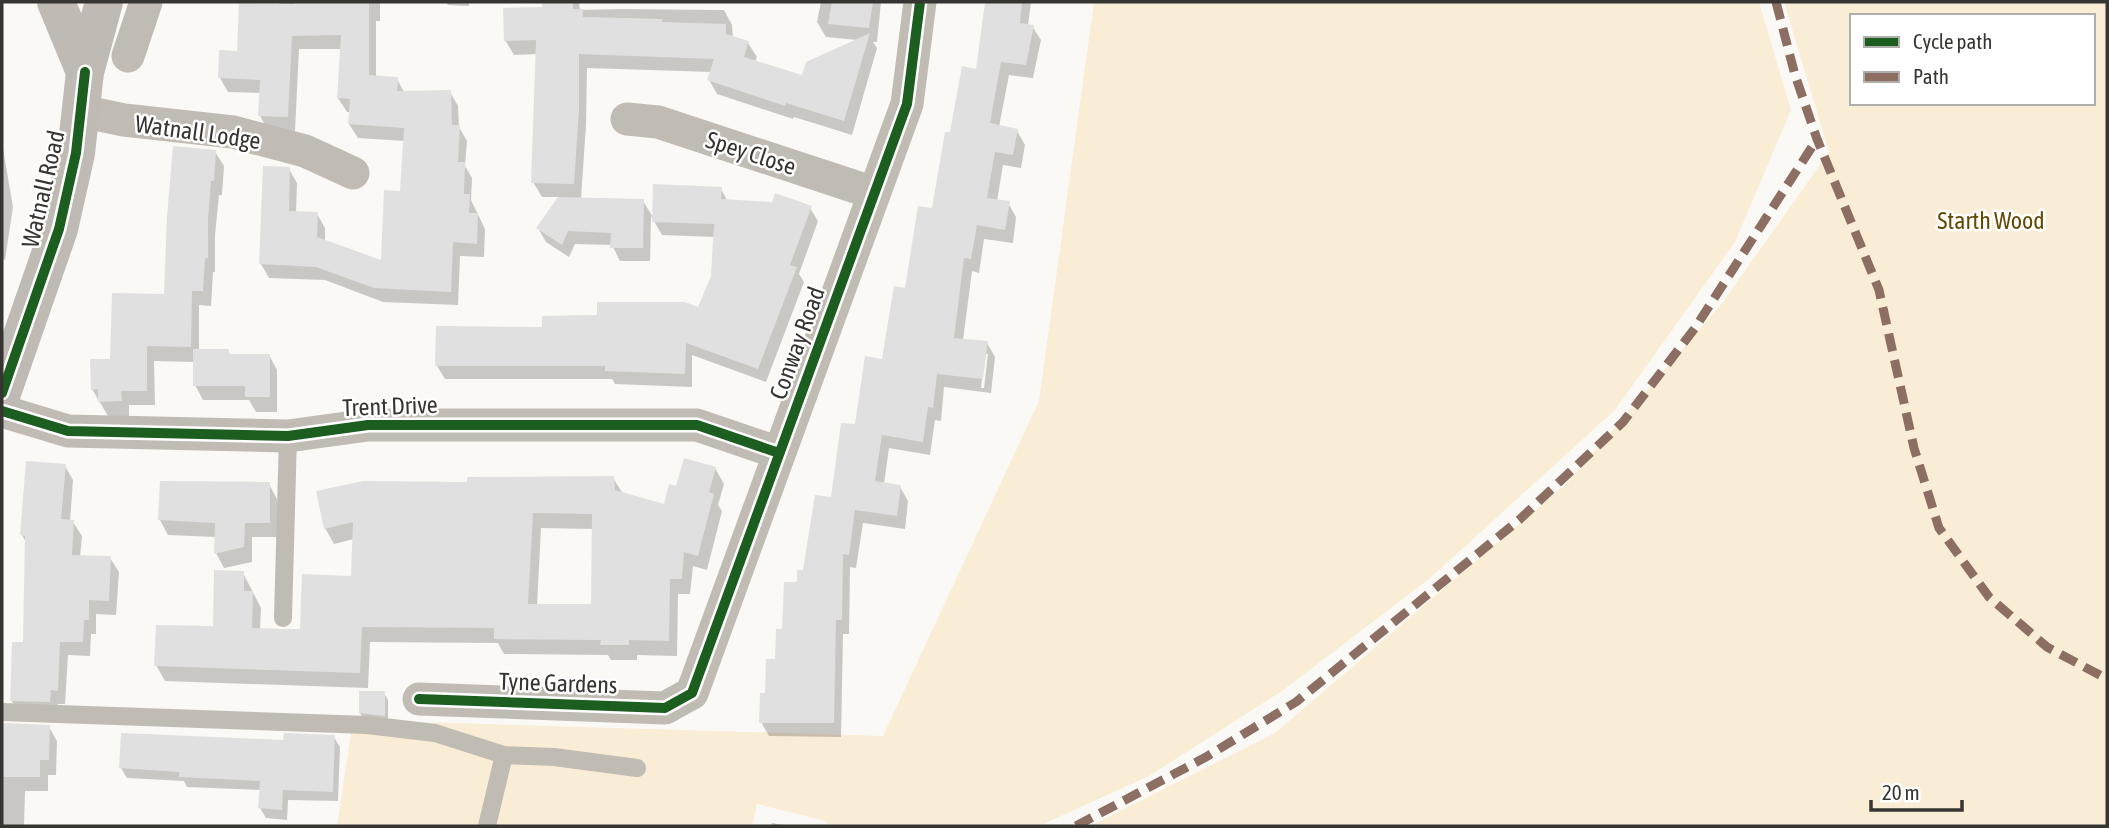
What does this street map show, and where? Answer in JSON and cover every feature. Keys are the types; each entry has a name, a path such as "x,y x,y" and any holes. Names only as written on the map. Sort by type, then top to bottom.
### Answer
{"main road":[{"name":"Watnall Road","path":"56,2 85,72"},
{"name":"Watnall Road","path":"2,393 59,229 76,153 85,72 104,2"}],"street":[{"path":"128,57 146,2"},
{"name":"Conway Road","path":"692,693 906,104 919,2"},
{"name":"Watnall Lodge","path":"81,111 124,120 233,132 305,151 353,173"},
{"name":"Spey Close","path":"627,119 659,122 874,193"},
{"name":"Trent Drive","path":"2,411 68,431 288,436 368,425 697,425 779,453"},
{"name":"Tyne Gardens","path":"419,699 665,708 692,693"}],"lane":[{"path":"283,618 288,436"},
{"path":"2,712 367,725 435,733 504,755 554,757 637,768"},
{"path":"487,826 504,755"}],"green space":[{"path":"1094,2 1759,2 1791,110 1735,242 1615,410 1429,579 1282,691 1149,776 1039,826 827,826 826,821 757,804 752,826 337,826 353,720 883,736 1039,401"},
{"name":"Starth Wood","path":"1784,2 2107,2 2107,826 1090,826 1275,733 1567,483 1723,302 1829,152"}],"building":[{"path":"369,2 369,75 398,77 397,91 451,90 452,125 460,125 458,162 465,162 464,194 470,194 469,213 478,213 477,244 453,242 451,292 374,288 316,267 259,264 263,166 290,167 289,211 318,212 317,237 381,260 384,190 400,191 404,128 348,124 350,99 337,98 341,35 292,36 288,117 258,116 260,80 218,78 219,50 237,51 239,3"},
{"path":"542,2 573,2 573,9 583,9 583,17 726,24 726,34 749,41 744,57 802,75 806,62 870,33 844,121 786,103 785,106 707,80 714,59 579,54 579,110 574,184 531,183 536,40 504,41 503,8 542,7"},
{"path":"832,2 873,2 869,28 828,24"},
{"path":"985,2 1022,2 1020,23 1034,25 1026,65 1001,62 990,123 1018,129 1013,155 995,152 987,198 1010,201 1005,230 977,225 971,259 964,258 954,338 988,341 983,379 937,374 933,408 928,407 923,442 882,435 875,481 901,485 897,516 855,510 849,555 843,554 842,620 836,620 834,723 759,723 760,693 765,693 766,659 775,659 776,629 782,629 784,582 797,582 797,570 803,570 815,495 831,497 841,423 855,424 865,356 882,359 894,286 905,288 918,206 932,208 945,132 950,132 962,66 976,69"},
{"path":"173,146 216,150 214,181 211,181 208,258 205,258 203,291 192,291 191,347 147,346 147,391 121,391 122,401 98,402 98,389 91,390 90,359 110,359 112,293 164,294"},
{"path":"653,184 722,187 721,199 772,202 775,193 812,206 790,265 797,267 758,369 686,343 685,374 605,371 605,366 435,366 436,326 542,327 542,316 597,315 597,302 685,302 698,307 711,276 714,224 652,222"},
{"path":"558,197 644,199 643,248 610,248 611,233 568,231 562,245 536,228"},
{"path":"193,349 229,349 229,354 270,354 270,397 245,397 245,386 193,386"},
{"path":"684,458 716,467 709,492 714,494 698,556 684,552 682,579 670,579 669,641 629,640 629,645 600,645 601,640 494,639 494,628 362,627 360,673 154,666 156,625 213,626 214,570 244,571 244,591 253,591 252,628 300,629 302,574 351,576 353,522 324,529 316,491 363,481 467,482 467,477 614,476 615,490 664,504 669,484 676,486","holes":["533,513 592,514 591,604 528,604"]},
{"path":"26,461 66,464 61,519 74,520 72,555 111,556 109,601 89,600 89,620 84,620 83,642 60,642 58,691 51,690 50,702 10,701 12,642 23,642 25,536 20,535"},
{"path":"160,481 270,482 270,523 245,523 244,547 214,554 215,523 158,520"},
{"path":"359,691 385,691 385,716 359,713"},
{"path":"2,723 50,725 49,760 40,760 40,777 2,777"},
{"path":"121,733 283,740 284,733 335,735 333,792 283,790 282,810 258,808 260,781 179,777 179,772 119,768"}],"marked path":[{"path":"1776,2 1795,75 1817,139 1879,290 1914,448 1939,528 1989,597 2047,647 2107,679"},
{"path":"1076,826 1206,757 1296,702 1519,520 1623,422 1695,328 1817,139"}],"cycle path":[{"path":"419,699 665,708 692,693 907,104 920,2"},
{"path":"2,393 59,229 76,153 85,72"},
{"path":"2,411 68,431 288,436 368,425 697,425 779,453"}]}
